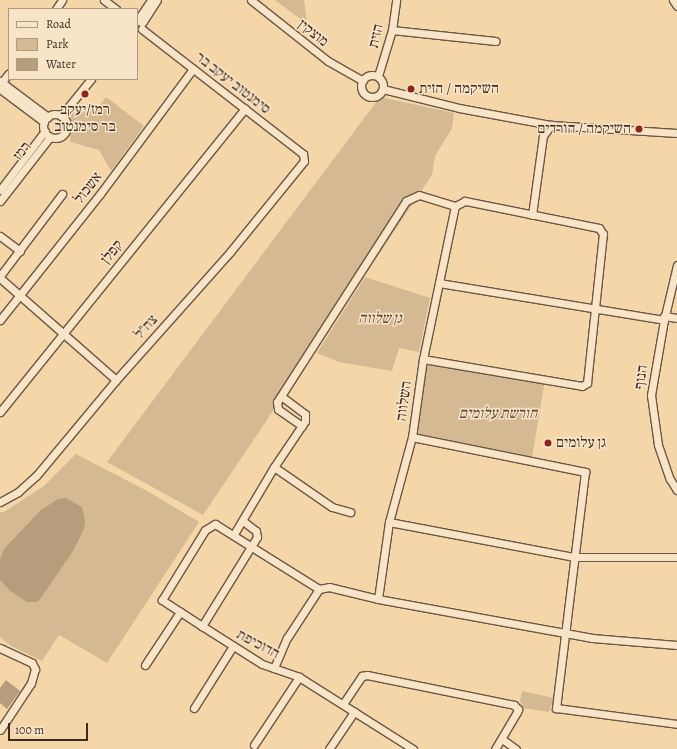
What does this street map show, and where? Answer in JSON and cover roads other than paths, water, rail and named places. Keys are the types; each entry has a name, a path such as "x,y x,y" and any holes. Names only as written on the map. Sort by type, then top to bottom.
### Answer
{"street":[{"path":"104,0 115,8"},
{"path":"139,25 151,0"},
{"path":"139,25 157,0"},
{"name":"מוצקין","path":"251,0 328,61 362,81"},
{"name":"הזית","path":"378,76 392,30 396,0"},
{"path":"673,0 677,6"},
{"name":"סימנטוב יעקב בר","path":"139,25 303,154 304,161"},
{"path":"392,30 495,41"},
{"name":"אשכול","path":"0,320 100,194 193,69"},
{"path":"8,75 1,87 46,120"},
{"path":"369,75 378,76 383,84 382,89 377,95 369,96 362,88 362,81 369,75"},
{"path":"61,116 90,80"},
{"path":"382,89 551,125 677,132"},
{"name":"קפלן","path":"0,412 245,108"},
{"path":"54,114 61,116 67,124 66,132 60,136 50,136 45,131 46,120 54,114"},
{"path":"533,122 543,136"},
{"path":"532,215 543,136 551,125"},
{"name":"רמז","path":"0,190 45,131"},
{"path":"668,132 677,136"},
{"name":"רמז","path":"0,201 50,136"},
{"name":"צה\"ל","path":"0,502 18,492 36,476 116,380 230,252 304,161"},
{"path":"62,194 0,277 116,380"},
{"path":"302,426 278,409 277,402 406,201 419,195 455,206 465,201 599,228 603,234 593,310 587,383 582,386 423,359"},
{"name":"השלווה","path":"378,599 389,522 412,437 423,359 455,206"},
{"path":"0,236 20,251"},
{"name":"הנוף","path":"677,264 664,318 653,380 652,411 658,444 668,474 677,490"},
{"path":"439,283 593,310 664,318 677,318"},
{"path":"281,396 305,414 302,426 274,467 234,534 319,589"},
{"path":"412,437 585,472 564,633 556,708 677,724"},
{"path":"274,467 332,507 350,512"},
{"path":"202,626 258,534 243,521"},
{"path":"389,522 574,557 677,557"},
{"name":"הדוכיפת","path":"234,534 220,526 211,524 162,600 262,664 299,677 409,748"},
{"path":"274,668 288,638 319,589 328,586 378,599 564,633 625,642 677,645"},
{"path":"145,665 180,612"},
{"path":"194,708 234,646"},
{"path":"0,648 32,663 35,669 31,683 0,730"},
{"path":"343,704 362,676 368,675 511,704 517,707 517,712 495,749"},
{"path":"254,745 299,677"},
{"path":"329,749 354,712"},
{"path":"502,739 516,749"}],"water":[{"path":"66,498 82,507 85,521 84,529 73,551 40,599 37,602 27,602 10,591 0,580 0,560 4,549 41,510 58,499"},
{"path":"6,680 20,691 7,709 0,703 0,688"}],"place":[{"name":"השיקמה / הזית","path":"411,89"},
{"name":"רמז/יעקב בר סימנטוב","path":"85,94"},
{"name":"השיקמה / הורדים","path":"639,129"},
{"name":"גן עלומים","path":"548,443"}],"park label":[{"name":"גן שלווה","path":"380,319"},
{"name":"חורשת עלומים","path":"498,414"}]}
